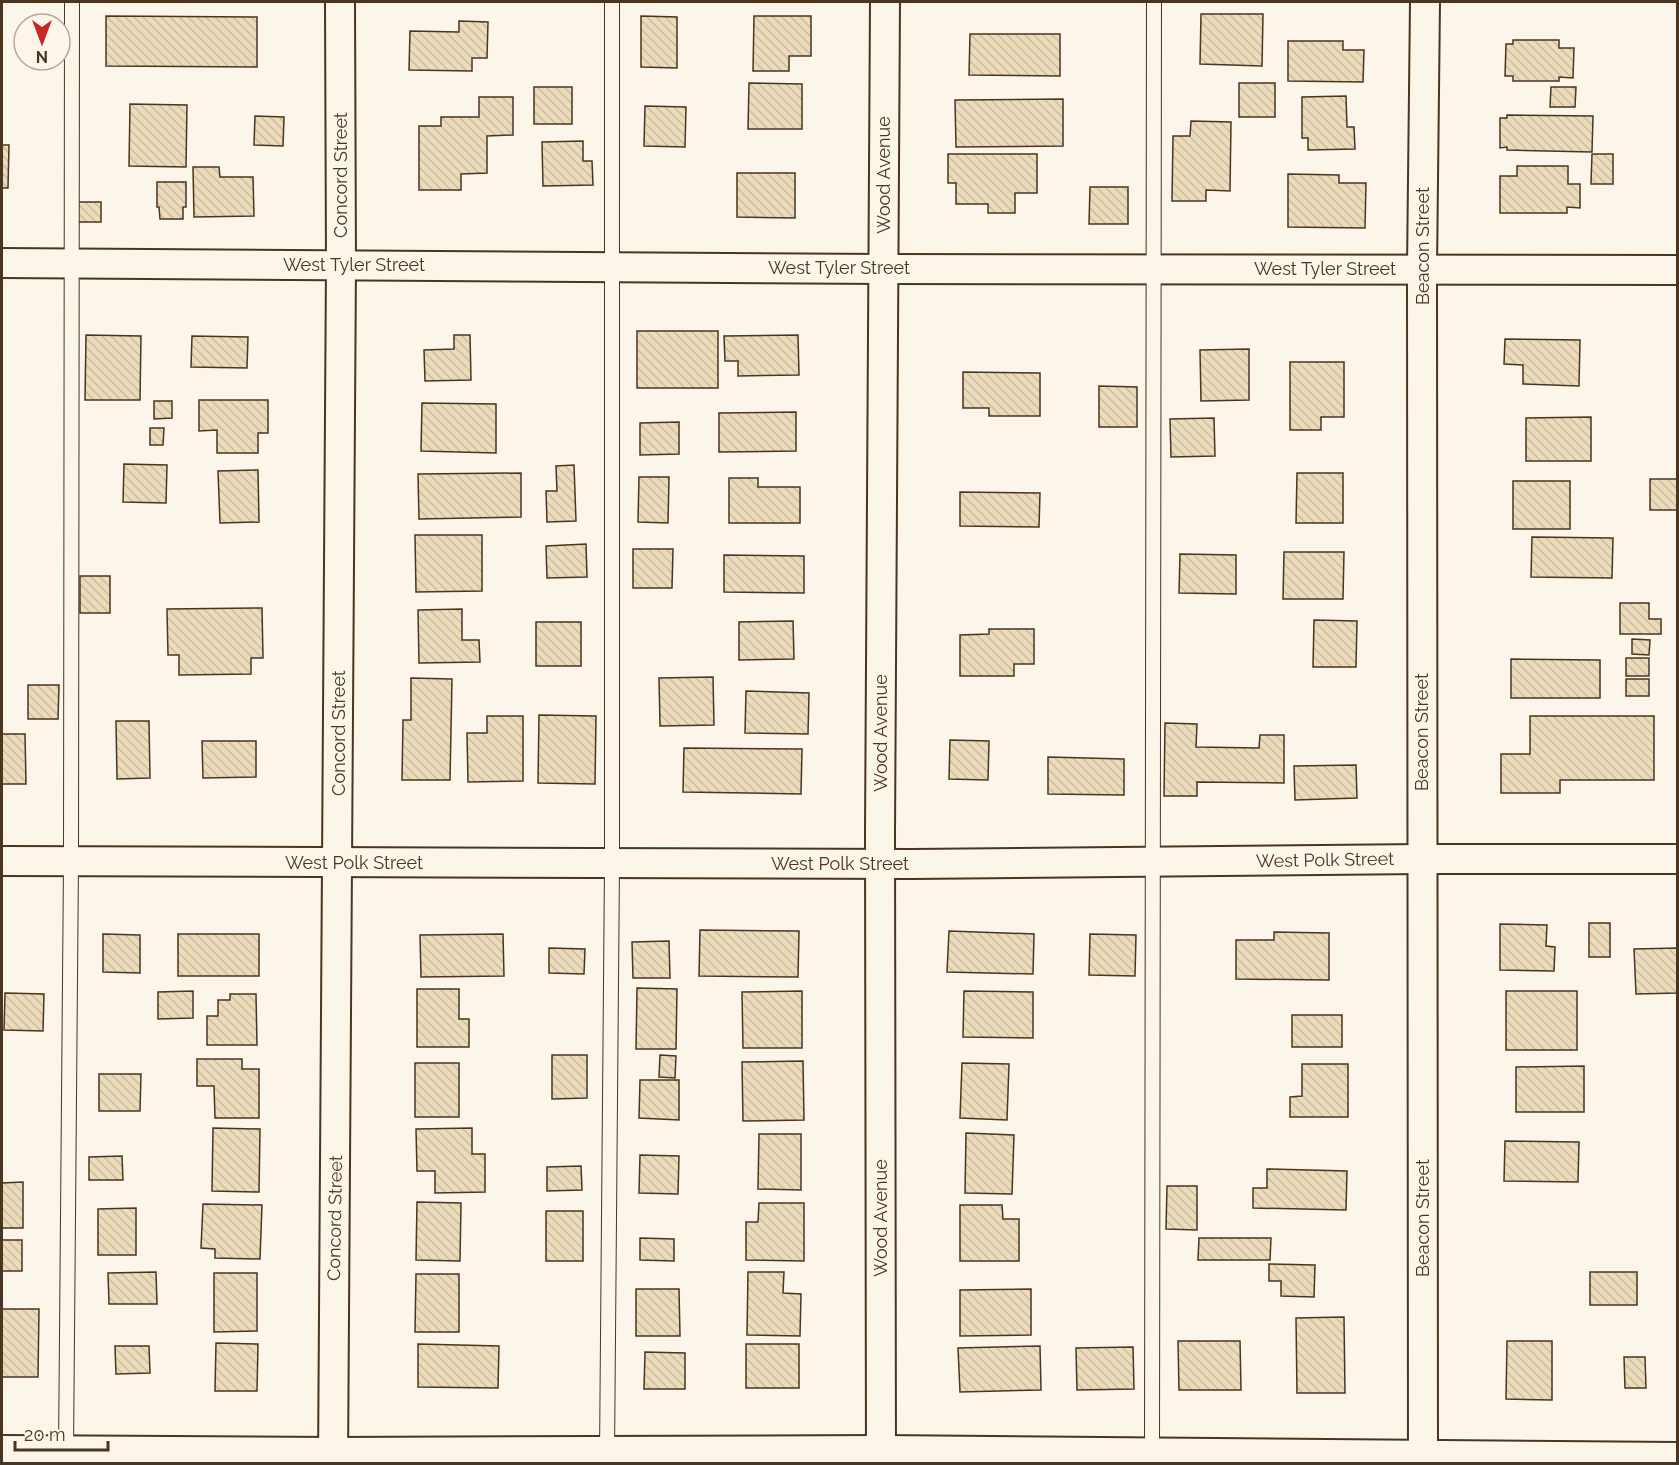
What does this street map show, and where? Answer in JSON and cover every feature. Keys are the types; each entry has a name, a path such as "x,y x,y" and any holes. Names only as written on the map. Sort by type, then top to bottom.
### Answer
{"street":[{"name":"Concord Street","path":"333,1458 339,863 340,2"},
{"name":"Wood Avenue","path":"881,1457 880,864 885,2"},
{"name":"Beacon Street","path":"1423,1460 1422,269 1425,2"},
{"name":"West Tyler Street","path":"2,263 884,269 1677,270"},
{"name":"West Polk Street","path":"2,861 880,864 1677,859"},
{"path":"2,1450 66,1457 881,1457 1423,1460 1677,1457"}],"lane":[{"path":"66,1457 71,862 72,2"},
{"path":"607,1457 612,864 612,2"},
{"path":"1152,1458 1154,2"}],"building":[{"path":"1201,14 1263,14 1262,66 1200,64"},
{"path":"106,16 257,17 257,67 106,66"},
{"path":"641,16 677,17 677,68 641,67"},
{"path":"754,16 811,16 811,56 789,56 789,71 753,71"},
{"path":"459,21 488,22 487,58 472,58 472,71 409,70 410,31 459,32"},
{"path":"970,34 1060,34 1060,76 969,75"},
{"path":"1513,40 1559,40 1559,48 1574,48 1573,78 1559,77 1559,81 1513,81 1513,76 1505,76 1506,44 1513,44"},
{"path":"1288,41 1343,41 1343,50 1364,50 1363,82 1288,81"},
{"path":"749,83 802,84 802,129 748,129"},
{"path":"1239,83 1275,83 1275,117 1239,117"},
{"path":"534,87 572,87 572,124 534,124"},
{"path":"1551,87 1576,87 1575,107 1550,107"},
{"path":"1346,96 1347,127 1354,127 1355,149 1308,150 1308,138 1302,138 1302,97"},
{"path":"479,97 513,97 513,135 487,136 487,173 461,174 461,190 419,190 419,126 441,126 441,117 479,117"},
{"path":"1063,99 1063,146 956,147 955,100"},
{"path":"130,104 187,105 186,167 129,166"},
{"path":"645,106 686,107 685,147 644,146"},
{"path":"1507,115 1593,116 1592,152 1500,148 1500,118 1507,118"},
{"path":"255,116 284,117 283,146 254,145"},
{"path":"1191,121 1231,122 1230,191 1206,190 1206,201 1172,201 1173,136 1190,136"},
{"path":"583,141 583,161 592,161 593,185 543,186 542,142"},
{"path":"2,145 9,145 8,188 2,188"},
{"path":"948,154 1037,154 1037,193 1015,193 1015,213 988,213 988,204 956,204 956,183 948,183"},
{"path":"1592,154 1613,154 1613,184 1591,184"},
{"path":"1517,166 1568,166 1568,184 1580,184 1580,208 1567,207 1567,213 1500,213 1500,176 1517,176"},
{"path":"193,167 219,167 220,177 253,177 254,216 194,217"},
{"path":"737,173 795,173 795,218 737,217"},
{"path":"1288,174 1339,175 1339,183 1366,183 1365,228 1288,227"},
{"path":"157,182 186,182 186,207 183,207 183,219 160,219 159,207 157,207"},
{"path":"1090,187 1128,187 1128,224 1089,224"},
{"path":"77,202 101,202 101,222 77,222"},
{"path":"637,331 718,331 718,388 637,388"},
{"path":"86,335 141,336 140,400 85,400"},
{"path":"454,335 470,335 471,380 425,381 424,350 454,349"},
{"path":"798,335 799,375 738,376 738,361 725,361 724,336"},
{"path":"192,336 248,337 247,368 191,367"},
{"path":"1505,339 1580,340 1579,386 1523,384 1523,365 1504,364"},
{"path":"1249,349 1249,400 1201,401 1200,350"},
{"path":"1290,362 1344,362 1344,417 1321,417 1321,430 1290,430"},
{"path":"963,372 1040,373 1040,416 989,416 989,408 963,408"},
{"path":"1099,386 1137,387 1137,427 1099,427"},
{"path":"199,400 268,400 268,433 258,433 258,453 217,453 217,430 199,431"},
{"path":"154,401 172,401 172,418 154,419"},
{"path":"422,403 496,404 496,453 421,451"},
{"path":"796,412 796,451 719,452 719,413"},
{"path":"1591,417 1591,461 1526,461 1526,418"},
{"path":"1214,418 1215,456 1171,457 1170,419"},
{"path":"679,422 679,454 640,455 640,423"},
{"path":"150,428 164,428 163,445 150,445"},
{"path":"124,464 167,465 166,503 123,502"},
{"path":"574,465 576,521 547,522 546,491 557,491 556,466"},
{"path":"258,470 259,522 220,523 218,471"},
{"path":"521,473 521,517 419,519 418,474"},
{"path":"1297,473 1343,473 1343,523 1296,523"},
{"path":"639,477 669,477 668,523 638,522"},
{"path":"729,478 758,478 758,487 800,487 800,523 729,523"},
{"path":"1650,479 1678,479 1678,510 1650,510"},
{"path":"1513,481 1570,481 1570,529 1513,529"},
{"path":"960,492 1040,493 1039,527 960,526"},
{"path":"415,535 482,535 482,591 416,592"},
{"path":"1532,537 1613,538 1612,578 1531,577"},
{"path":"586,544 587,577 547,578 546,546"},
{"path":"633,549 673,549 672,588 633,588"},
{"path":"1284,552 1344,552 1343,599 1283,599"},
{"path":"1180,554 1236,555 1236,594 1179,593"},
{"path":"724,555 804,556 804,593 724,592"},
{"path":"80,576 110,576 110,613 80,613"},
{"path":"1620,603 1649,603 1649,619 1661,619 1661,634 1620,634"},
{"path":"262,608 263,658 251,658 251,674 179,675 179,655 168,655 167,609"},
{"path":"462,609 462,640 479,640 480,662 419,663 418,610"},
{"path":"1314,620 1357,621 1356,667 1313,667"},
{"path":"793,621 794,659 739,660 739,622"},
{"path":"536,622 581,622 581,666 536,666"},
{"path":"989,629 1034,629 1034,664 1014,664 1014,676 960,676 960,635 989,634"},
{"path":"1632,639 1650,640 1649,655 1632,654"},
{"path":"1626,658 1649,658 1649,676 1626,676"},
{"path":"1511,659 1600,660 1600,698 1511,698"},
{"path":"713,677 714,725 660,726 659,678"},
{"path":"411,678 452,679 450,780 402,780 403,720 411,720"},
{"path":"1626,679 1649,679 1649,696 1626,696"},
{"path":"28,685 59,685 58,719 28,719"},
{"path":"746,691 809,693 808,734 745,733"},
{"path":"539,715 596,716 595,784 538,783"},
{"path":"487,716 523,716 523,781 468,782 467,733 487,733"},
{"path":"1530,716 1654,716 1654,780 1560,780 1560,793 1501,793 1501,754 1530,754"},
{"path":"116,721 149,721 150,778 117,779"},
{"path":"1165,723 1197,724 1196,747 1259,748 1260,735 1284,735 1284,783 1197,782 1197,796 1164,796"},
{"path":"2,734 25,734 26,784 2,784"},
{"path":"950,740 989,741 988,780 949,779"},
{"path":"202,741 256,741 256,777 203,778"},
{"path":"684,748 802,749 801,794 683,792"},
{"path":"1048,757 1124,759 1124,795 1048,794"},
{"path":"1356,765 1357,798 1295,800 1294,766"},
{"path":"1589,923 1610,923 1610,957 1589,957"},
{"path":"1500,924 1547,925 1546,946 1555,947 1554,971 1500,970"},
{"path":"700,930 799,931 798,977 699,976"},
{"path":"949,931 1034,934 1033,974 947,972"},
{"path":"1274,932 1329,933 1329,980 1236,979 1236,940 1274,940"},
{"path":"103,934 140,935 140,973 103,972"},
{"path":"178,934 259,934 259,976 178,976"},
{"path":"503,934 504,976 421,977 420,935"},
{"path":"1090,934 1136,935 1135,976 1089,975"},
{"path":"669,941 670,978 633,978 632,942"},
{"path":"549,948 585,949 584,974 549,973"},
{"path":"1678,948 1678,993 1636,994 1634,949"},
{"path":"637,988 677,989 676,1049 636,1049"},
{"path":"417,989 459,989 459,1019 469,1019 469,1047 417,1047"},
{"path":"193,991 193,1018 158,1019 158,992"},
{"path":"802,991 802,1048 743,1048 742,992"},
{"path":"964,991 1033,992 1033,1038 963,1037"},
{"path":"1506,991 1577,991 1577,1050 1506,1050"},
{"path":"5,993 44,994 43,1031 4,1030"},
{"path":"230,994 256,994 257,1045 207,1045 207,1016 218,1016 218,1000 230,1000"},
{"path":"1292,1015 1342,1015 1342,1047 1292,1047"},
{"path":"552,1055 587,1055 587,1098 552,1099"},
{"path":"660,1055 676,1056 675,1078 659,1077"},
{"path":"197,1059 242,1059 242,1069 259,1069 259,1118 215,1118 214,1086 197,1086"},
{"path":"803,1061 804,1120 743,1121 742,1062"},
{"path":"415,1063 459,1063 459,1117 415,1117"},
{"path":"962,1063 1009,1064 1007,1120 960,1118"},
{"path":"1302,1064 1348,1064 1348,1117 1290,1117 1290,1097 1302,1096"},
{"path":"1584,1066 1584,1112 1516,1112 1516,1067"},
{"path":"99,1074 141,1074 140,1111 99,1111"},
{"path":"640,1080 679,1080 679,1120 639,1118"},
{"path":"213,1128 260,1129 259,1192 212,1191"},
{"path":"472,1128 472,1154 485,1154 485,1192 435,1193 435,1171 417,1171 416,1129"},
{"path":"966,1133 1014,1135 1012,1194 965,1193"},
{"path":"759,1134 801,1134 801,1190 758,1189"},
{"path":"1505,1141 1579,1142 1578,1182 1504,1181"},
{"path":"640,1155 679,1156 678,1194 639,1193"},
{"path":"122,1156 123,1180 89,1180 89,1157"},
{"path":"581,1166 582,1190 547,1191 547,1167"},
{"path":"1267,1169 1347,1171 1346,1210 1253,1208 1253,1188 1267,1188"},
{"path":"23,1182 23,1228 2,1228 2,1183"},
{"path":"1167,1186 1197,1186 1197,1230 1166,1229"},
{"path":"417,1202 461,1203 460,1261 416,1260"},
{"path":"759,1203 804,1203 804,1261 746,1260 746,1222 758,1222"},
{"path":"203,1204 262,1205 260,1259 215,1258 215,1249 201,1248"},
{"path":"960,1205 1002,1205 1003,1219 1019,1219 1019,1261 960,1261"},
{"path":"136,1208 136,1255 98,1255 98,1209"},
{"path":"546,1211 583,1211 583,1261 546,1261"},
{"path":"640,1238 674,1239 674,1261 640,1260"},
{"path":"1199,1238 1271,1238 1270,1260 1198,1260"},
{"path":"2,1240 22,1240 22,1271 2,1271"},
{"path":"1269,1264 1315,1265 1314,1297 1281,1296 1281,1281 1269,1281"},
{"path":"156,1272 157,1304 109,1304 108,1273"},
{"path":"748,1272 784,1272 783,1293 801,1294 800,1336 747,1335"},
{"path":"1590,1272 1637,1272 1637,1305 1590,1305"},
{"path":"214,1273 257,1273 257,1331 214,1332"},
{"path":"416,1274 459,1274 459,1332 415,1332"},
{"path":"636,1289 679,1289 680,1336 636,1336"},
{"path":"1031,1289 1031,1335 960,1336 960,1290"},
{"path":"2,1309 39,1309 38,1377 2,1377"},
{"path":"1344,1317 1345,1393 1297,1393 1296,1318"},
{"path":"1178,1341 1240,1341 1241,1390 1179,1390"},
{"path":"1507,1341 1552,1341 1552,1400 1506,1399"},
{"path":"216,1343 258,1344 257,1391 215,1391"},
{"path":"418,1344 499,1346 498,1388 418,1387"},
{"path":"746,1344 799,1344 799,1388 746,1388"},
{"path":"115,1346 149,1346 150,1373 116,1374"},
{"path":"1040,1346 1041,1390 960,1392 958,1348"},
{"path":"1133,1347 1134,1389 1077,1390 1076,1348"},
{"path":"645,1352 685,1353 685,1389 644,1389"},
{"path":"1624,1357 1645,1357 1646,1388 1625,1388"}]}
